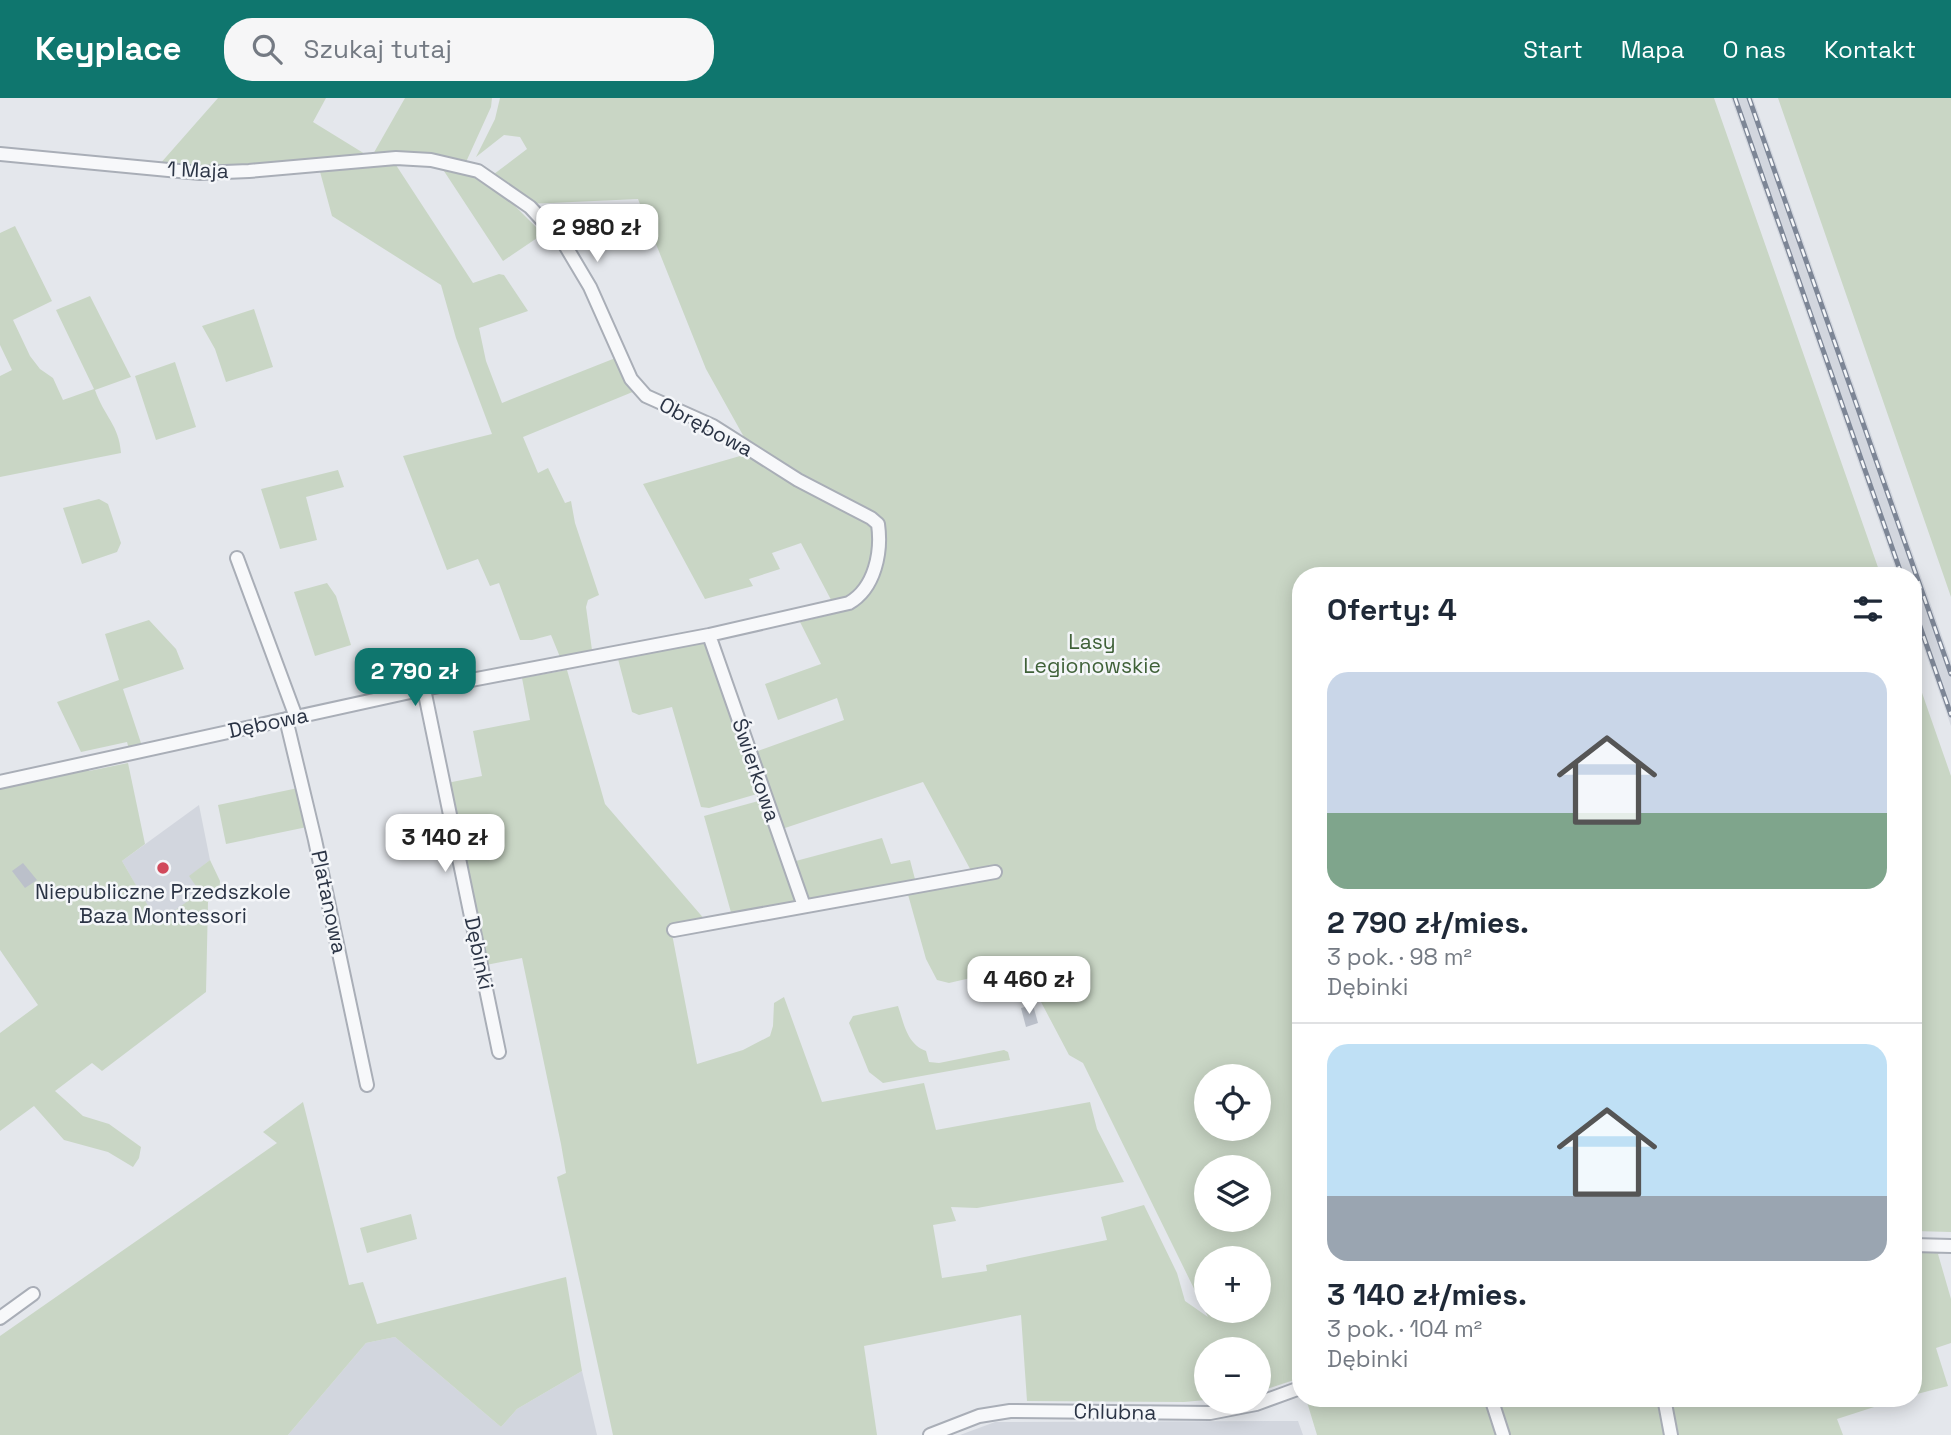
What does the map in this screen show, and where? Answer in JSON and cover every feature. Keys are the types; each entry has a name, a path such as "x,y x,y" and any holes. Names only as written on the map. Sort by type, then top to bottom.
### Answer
{"street":[{"name":"1 Maja","path":"0,154 200,173 396,158"},
{"name":"Obrębowa","path":"396,158 431,160 470,167 502,186 530,208 576,260 638,389 663,406 723,432 798,480 872,517 878,524 875,569 867,586 849,603 825,608"},
{"name":"Platanowa","path":"237,558 291,718 367,1085"},
{"name":"Dębowa","path":"0,782 424,689 709,635 825,608"},
{"name":"Świerkowa","path":"709,635 804,906"},
{"name":"Dębinki","path":"424,689 499,1052"},
{"path":"674,930 995,872"},
{"path":"1922,1245 1951,1246"},
{"path":"0,1318 33,1294"},
{"name":"Chlubna","path":"930,1435 979,1416 1010,1411 1210,1413 1256,1404 1292,1391"},
{"path":"1494,1407 1503,1435"},
{"path":"1666,1407 1671,1435"}],"shaded area":[{"path":"1731,98 1753,98 1918,567 1895,567"},
{"path":"1922,579 1951,662 1951,726 1922,643"},
{"name":"Niepubliczne Przedszkole Baza Montessori","path":"199,805 210,860 190,876 200,892 158,924 122,861"},
{"path":"395,1337 501,1427 517,1409 582,1371 597,1435 288,1435 366,1343"},
{"path":"1298,1421 1303,1435 960,1435 995,1422"}],"green space":[{"path":"218,98 326,98 313,122 365,154 262,165 159,165"},
{"path":"405,98 492,98 491,107 466,162 372,156"},
{"name":"Lasy Legionowskie","path":"500,98 1714,98 1878,567 1292,567 1292,1381 1271,1388 1271,1337 1194,1337 1194,1401 1027,1401 1021,1315 864,1346 877,1435 613,1435 557,1177 566,1173 522,958 486,965 447,783 482,776 473,731 530,720 522,678 567,670 605,804 706,921 672,934 697,1064 743,1050 770,1036 774,1003 784,997 822,1102 924,1083 936,1130 1090,1102 1097,1129 1124,1182 977,1208 951,1207 956,1221 933,1225 942,1278 987,1271 986,1265 1107,1240 1101,1217 1144,1205 1177,1273 1185,1301 1194,1307 1194,1323 1271,1323 1271,1246 1194,1246 1194,1289 1083,1063 1069,1055 1022,966 949,983 937,980 926,959 907,891 975,878 923,782 782,829 755,752 844,720 837,698 778,720 765,684 821,664 800,622 838,613 801,543 772,553 780,569 749,579 753,586 705,599 643,484 747,454 754,455 706,369 638,199 528,204 494,174 527,149 520,137 504,135 476,157 495,119"},
{"path":"1778,98 1951,98 1951,597"},
{"path":"394,162 473,283 499,274 504,275 528,311 479,328 486,361 502,403 618,357 635,391 523,437 538,473 548,468 565,503 571,501 575,523 599,595 588,600 586,607 592,650 560,657 551,635 520,640 499,583 490,586 478,559 447,570 403,456 492,434 456,338 441,285 332,216 319,168"},
{"path":"442,168 474,174 503,194 543,234 503,261"},
{"path":"15,226 52,301 13,320 30,356 40,369 53,378 63,400 94,389 56,310 90,296 131,377 95,390 117,435 121,453 0,477 0,376 12,370 0,345 0,233"},
{"path":"254,309 273,367 226,382 215,349 202,326"},
{"path":"175,362 196,427 156,440 135,376"},
{"path":"338,470 344,487 306,497 317,540 280,549 261,489"},
{"path":"99,499 108,504 121,543 117,552 82,564 63,508"},
{"path":"327,583 336,596 351,645 315,656 294,592"},
{"path":"149,620 176,649 184,669 123,689 142,746 129,749 127,742 81,752 57,702 119,680 105,634"},
{"path":"702,639 708,643 759,791 757,794 709,808 701,807 672,707 639,715 632,712 618,659"},
{"path":"1922,693 1951,776 1951,1232 1922,1231"},
{"path":"128,763 145,844 122,861 158,923 200,892 189,876 210,860 220,881 219,894 208,902 206,992 102,1071 92,1063 55,1091 83,1116 109,1124 141,1147 139,1158 133,1167 108,1152 64,1140 34,1106 0,1131 0,1033 38,1005 0,950 0,786 87,766 89,771"},
{"path":"298,788 307,827 226,844 218,805"},
{"path":"762,800 797,905 732,916 704,816"},
{"path":"882,838 891,864 910,860 916,883 809,902 792,862"},
{"path":"898,1006 907,1033 914,1044 926,1051 929,1062 939,1063 1004,1050 1008,1052 1010,1060 883,1083 869,1072 849,1023 853,1016"},
{"path":"303,1102 349,1285 363,1282 377,1324 566,1277 582,1371 517,1409 501,1427 395,1337 366,1343 288,1435 0,1435 0,1336 277,1143 263,1132"},
{"path":"411,1214 417,1239 367,1253 360,1228"},
{"path":"1922,1249 1951,1250 1938,1254 1951,1299 1951,1343 1936,1348 1948,1386 1922,1393"},
{"path":"1309,1407 1658,1407 1664,1435 1317,1435"},
{"path":"1672,1407 1874,1407 1837,1419 1843,1435 1679,1435"}],"building":[{"path":"23,863 37,880 25,888 12,871"},
{"path":"1001,971 1007,989 992,993 986,975"},
{"path":"1033,1005 1038,1023 1026,1027 1021,1008"}],"railway":[{"path":"1735,98 1899,567"},
{"path":"1749,98 1913,567"},
{"path":"1922,591 1951,674"},
{"path":"1922,632 1951,715"}],"place":[{"name":"Niepubliczne Przedszkole Baza Montessori","path":"163,868"}]}
